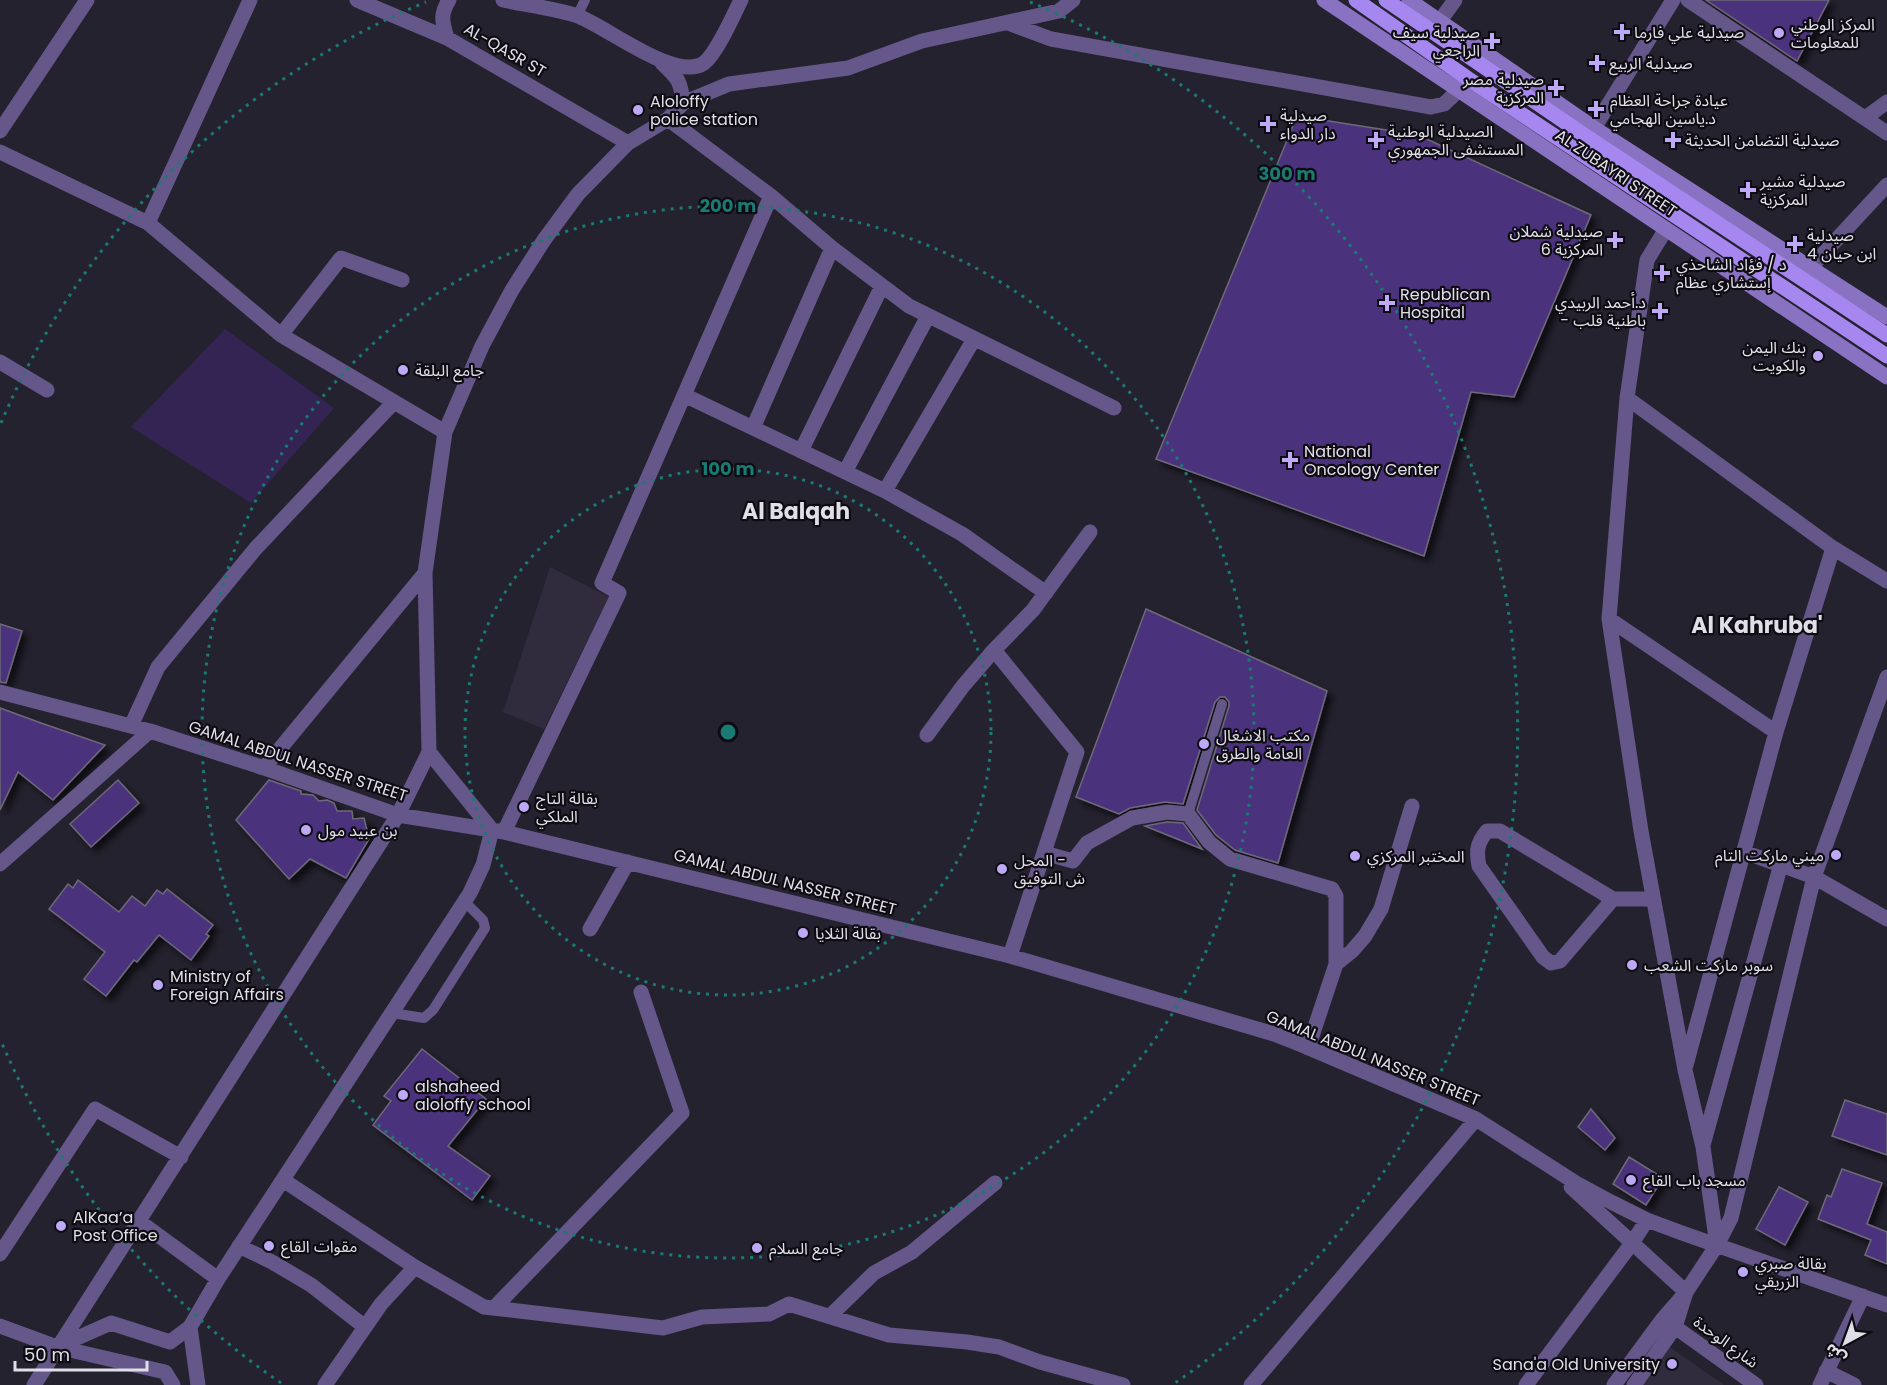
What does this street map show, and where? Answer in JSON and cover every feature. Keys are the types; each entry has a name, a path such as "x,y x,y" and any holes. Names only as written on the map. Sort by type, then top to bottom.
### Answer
{"main road":[{"name":"AL ZUBAYRI STREET","path":"1324,0 1463,84 1887,356"},
{"name":"AL ZUBAYRI STREET","path":"1356,0 1463,84 1666,229 1887,377"},
{"name":"AL ZUBAYRI STREET","path":"1386,0 1436,27 1887,317"},
{"name":"AL ZUBAYRI STREET","path":"1410,0 1436,27 1587,138 1887,335"}],"street":[{"path":"0,131 87,0"},
{"path":"147,223 250,0"},
{"name":"AL-QASR ST","path":"357,0 447,38 628,143"},
{"path":"447,38 442,12 449,0"},
{"path":"503,0 576,16 659,60 684,68 703,64 715,49 741,0"},
{"path":"34,1385 398,815 429,752 424,573 445,432 482,346 544,240 578,194 628,143 669,119 683,103 729,84 848,68 922,41 1059,11 1073,0"},
{"path":"1436,27 1455,0"},
{"path":"1594,128 1673,0"},
{"path":"1688,0 1887,133"},
{"path":"1008,23 1051,39 1431,107 1444,104 1463,84"},
{"path":"659,60 674,74 682,86 683,103"},
{"path":"1865,118 1887,102"},
{"path":"669,119 771,196 832,248 909,306 1114,408"},
{"path":"0,152 147,223 281,335 445,432"},
{"path":"1811,267 1887,185"},
{"path":"57,1347 111,1323 170,1342 190,1327 239,1246 465,902 498,831 619,593 602,583 771,196"},
{"path":"1666,229 1647,260 1627,398 1609,620 1653,899 1685,1070 1703,1147 1717,1245"},
{"path":"753,428 832,248"},
{"path":"281,335 341,258 402,280"},
{"path":"801,452 882,286"},
{"path":"845,472 927,316"},
{"path":"885,492 974,339"},
{"path":"0,362 47,390"},
{"path":"684,395 845,472 962,534 1046,593"},
{"path":"1627,398 1833,548 1887,581"},
{"path":"131,726 159,668 173,649 256,548 394,402"},
{"path":"927,735 963,686 1033,610 1090,532"},
{"path":"1685,1070 1776,732 1833,548"},
{"path":"264,768 424,573"},
{"path":"1609,620 1776,732"},
{"path":"994,650 1077,752 1010,956"},
{"path":"1614,1385 1662,1320 1686,1292 1717,1245 1731,1218 1814,877 1887,677"},
{"name":"GAMAL ABDUL NASSER STREET","path":"0,692 150,731 398,815 498,831 1010,956 1274,1035 1476,1119 1593,1192 1647,1220 1887,1305"},
{"path":"0,864 150,731"},
{"path":"429,752 498,831"},
{"path":"1336,964 1365,936 1381,909 1412,806"},
{"path":"1044,853 1073,861 1087,843 1132,818 1167,813 1188,814 1209,842 1230,859 1332,889 1336,896 1336,964 1308,1048"},
{"path":"1613,899 1560,961 1551,963 1543,957 1479,866 1476,854 1479,841 1487,831 1500,831 1613,899 1653,899"},
{"path":"1744,852 1814,877 1887,919"},
{"path":"590,929 628,862"},
{"path":"1703,1147 1781,864"},
{"path":"494,1308 682,1113 641,992"},
{"path":"0,1254 95,1109 181,1157"},
{"path":"1251,1385 1476,1119"},
{"name":"GAMAL ABDUL NASSER STREET","path":"1542,1160 1686,1292"},
{"path":"283,1180 415,1267 484,1307 663,1328 702,1317 769,1314 789,1304 889,1335 999,1347 1040,1362 1123,1385"},
{"path":"830,1316 874,1273 912,1251 995,1183"},
{"path":"1526,1385 1647,1220"},
{"path":"140,1222 218,1279"},
{"path":"239,1246 272,1262 310,1285 365,1327"},
{"path":"325,1385 381,1304 415,1267"},
{"path":"1634,1385 1675,1328 1686,1292"},
{"path":"1854,1385 1823,1378 1863,1296"},
{"path":"0,1326 57,1347 165,1372 173,1385"},
{"path":"190,1327 198,1385"},
{"name":"شارع الوحدة","path":"1675,1328 1756,1385"}],"lane":[{"path":"576,16 585,0"},
{"path":"1188,814 1222,704"},
{"path":"392,1013 424,1018 433,1010 485,928 483,920 465,902"}],"shaded area":[{"path":"225,329 334,408 251,503 131,427"},
{"path":"550,567 609,597 544,729 503,712"},
{"name":"Sana'a Old University","path":"1664,1343 1724,1385 1635,1385"}],"building":[{"name":"المركز الوطني للمعلومات","path":"1706,0 1829,0 1797,61"},
{"name":"Republican Hospital","path":"1297,116 1418,135 1591,215 1514,397 1471,392 1424,556 1156,459"},
{"name":"مكتب الاشغال العامة والطرق","path":"1146,609 1327,691 1278,863 1235,850 1216,835 1197,810 1229,706 1225,697 1220,697 1215,702 1183,804 1165,802 1130,808 1119,814 1076,797"},
{"path":"0,624 22,631 6,683 0,682"},
{"path":"0,708 105,745 53,800 18,772 0,810"},
{"path":"118,780 139,803 91,847 70,824"},
{"name":"بن عبيد مول","path":"269,780 301,791 301,794 313,795 319,801 327,800 334,803 337,811 352,811 353,819 364,818 369,839 346,878 310,859 289,879 236,820"},
{"path":"1167,822 1183,823 1202,849 1145,826"},
{"path":"78,880 119,912 132,896 145,906 157,890 163,894 167,889 213,925 206,934 209,936 191,960 159,935 137,962 134,960 106,996 84,979 105,952 49,909 68,884 73,888"},
{"path":"422,1049 486,1099 448,1146 490,1176 472,1200 373,1125 391,1101 384,1096"},
{"path":"1845,1100 1887,1114 1887,1155 1832,1136"},
{"path":"1591,1109 1615,1138 1605,1150 1578,1127"},
{"path":"1629,1157 1663,1178 1646,1205 1613,1184"},
{"path":"1842,1169 1882,1183 1867,1224 1887,1232 1887,1264 1865,1255 1871,1240 1818,1219 1827,1195 1831,1197"},
{"path":"1779,1187 1808,1202 1785,1245 1756,1229"}],"place":[{"name":"صيدلية علي فارما","path":"1622,32"},
{"name":"المركز الوطني للمعلومات","path":"1779,33"},
{"name":"صيدلية سيف الراجعي","path":"1492,41"},
{"name":"صيدلية الربيع","path":"1597,63"},
{"name":"صيدلية مصر المركزية","path":"1556,88"},
{"name":"عيادة جراحة العظام د.ياسين الهجامي","path":"1596,109"},
{"name":"Aloloffy police station","path":"638,110"},
{"name":"صيدلية دار الدواء","path":"1268,124"},
{"name":"الصيدلية الوطنية المستشفى الجمهوري","path":"1376,140"},
{"name":"صيدلية التضامن الحديثة","path":"1673,140"},
{"name":"صيدلية مشير المركزية","path":"1748,190"},
{"name":"صيدلية شملان المركزية 6","path":"1615,240"},
{"name":"صيدلية ابن حيان 4","path":"1795,244"},
{"name":"د / فؤاد الشاحذي إستشاري عظام","path":"1662,273"},
{"name":"Republican Hospital","path":"1387,303"},
{"name":"د.أحمد الربيدي - باطنية قلب","path":"1660,311"},
{"name":"بنك اليمن والكويت","path":"1818,356"},
{"name":"جامع البلقة","path":"403,370"},
{"name":"National Oncology Center","path":"1290,460"},
{"name":"مكتب الاشغال العامة والطرق","path":"1204,744"},
{"name":"بقالة التاج الملكي","path":"524,807"},
{"name":"بن عبيد مول","path":"306,830"},
{"name":"ميني ماركت التام","path":"1836,855"},
{"name":"المختبر المركزي","path":"1355,856"},
{"name":"المحل - ش التوفيق","path":"1002,869"},
{"name":"بقالة الثلايا","path":"803,933"},
{"name":"سوبر ماركت الشعب","path":"1632,965"},
{"name":"Ministry of Foreign Affairs","path":"158,985"},
{"name":"alshaheed aloloffy school","path":"403,1095"},
{"name":"مسجد باب القاع","path":"1631,1180"},
{"name":"AlKaa’a Post Office","path":"61,1226"},
{"name":"مقوات القاع","path":"269,1246"},
{"name":"جامع السلام","path":"757,1248"},
{"name":"بقالة صبري الزريقي","path":"1743,1272"},
{"name":"Sana'a Old University","path":"1672,1364"}],"district":[{"name":"Al Balqah","path":"796,511"},
{"name":"Al Kahruba'","path":"1757,625"}]}
